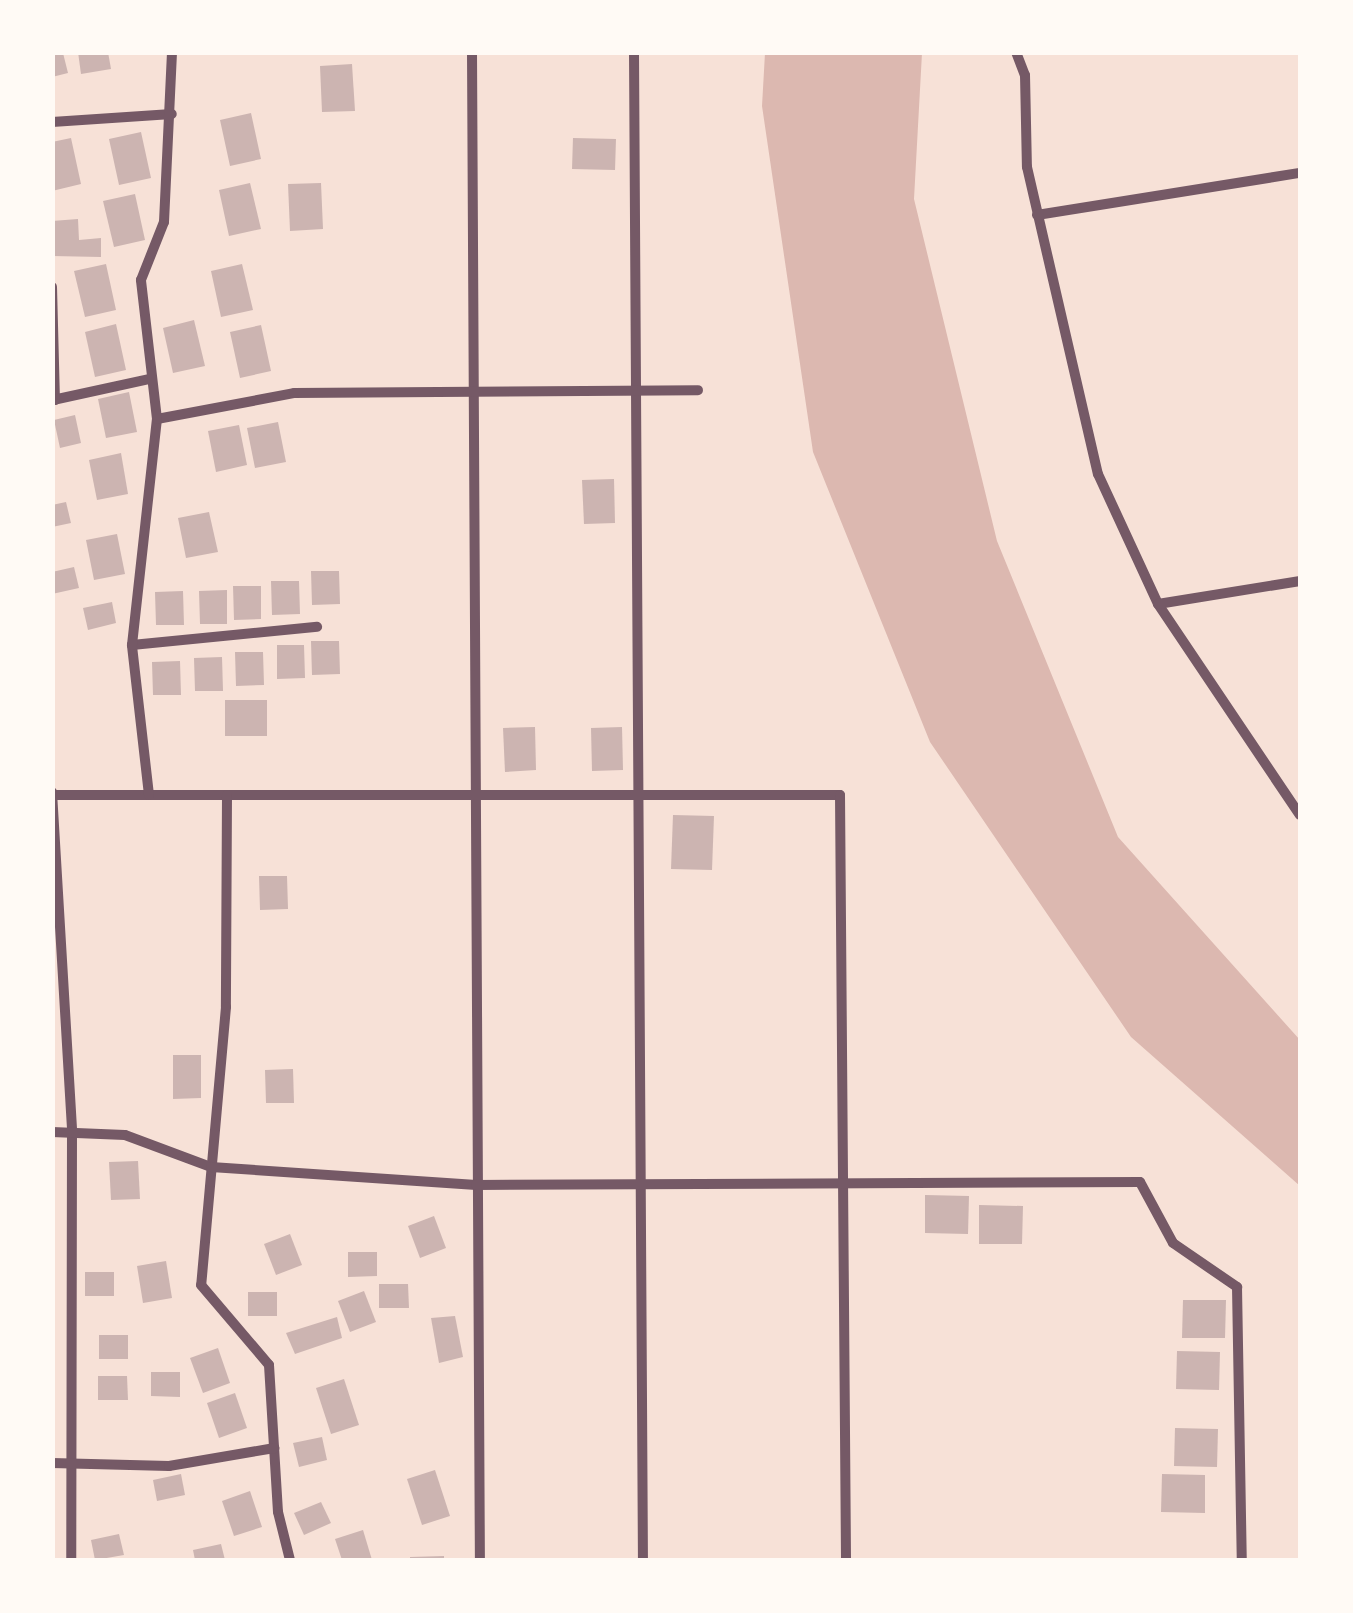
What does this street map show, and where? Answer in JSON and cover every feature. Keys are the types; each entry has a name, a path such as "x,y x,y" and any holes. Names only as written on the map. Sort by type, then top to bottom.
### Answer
{"street":[{"path":"149,795 132,645 157,420 149,379 141,280 164,222 172,52"},
{"path":"472,52 480,1560"},
{"path":"634,52 642,794 643,1560"},
{"path":"1016,52 1037,216 1098,474 1158,604 1300,815"},
{"path":"52,122 172,114"},
{"path":"1037,216 1300,173"},
{"path":"52,287 54,400 149,379"},
{"path":"157,420 294,393 698,390"},
{"path":"1158,604 1300,581"},
{"path":"132,645 317,627"},
{"path":"72,1560 72,1132 53,794 840,794 846,806 846,1560"},
{"path":"227,795 226,1007 201,1285 270,1365 274,1448 290,1560"},
{"path":"52,1132 125,1134 211,1167 476,1185 1140,1182 1173,1243 1238,1287 1242,1560"},
{"path":"52,1463 169,1466 274,1448"}],"shaded area":[{"path":"765,53 922,53 914,199 997,541 1118,837 1300,1040 1300,1186 1131,1037 930,742 813,452 762,106"}],"building":[{"path":"78,52 108,52 111,69 81,74"},
{"path":"63,53 68,73 52,77 52,56"},
{"path":"352,64 355,111 322,112 320,66"},
{"path":"251,113 261,159 230,166 220,120"},
{"path":"141,132 151,178 119,185 109,139"},
{"path":"71,138 81,184 52,191 52,142"},
{"path":"573,138 616,139 615,170 572,169"},
{"path":"250,183 261,229 229,236 219,190"},
{"path":"321,183 323,229 290,231 288,184"},
{"path":"135,194 145,240 114,247 103,201"},
{"path":"78,219 79,240 101,238 101,257 52,256 52,221"},
{"path":"106,264 116,310 85,317 74,271"},
{"path":"242,264 253,310 221,317 211,271"},
{"path":"194,320 205,366 173,373 163,328"},
{"path":"116,324 126,370 95,377 85,332"},
{"path":"261,325 271,371 240,378 230,332"},
{"path":"129,392 137,432 106,438 98,399"},
{"path":"75,415 81,443 60,448 54,420"},
{"path":"278,422 286,462 255,468 247,428"},
{"path":"239,425 247,465 216,472 208,431"},
{"path":"121,453 128,494 97,500 89,460"},
{"path":"614,479 615,523 584,524 582,480"},
{"path":"66,502 71,523 52,527 52,505"},
{"path":"209,512 218,552 186,558 178,518"},
{"path":"117,534 125,574 94,580 86,540"},
{"path":"74,567 79,588 52,594 52,572"},
{"path":"311,571 339,571 340,604 312,605"},
{"path":"271,581 299,581 300,614 272,615"},
{"path":"233,586 261,586 261,619 234,620"},
{"path":"227,590 227,624 200,624 199,591"},
{"path":"183,591 184,625 156,625 155,592"},
{"path":"112,602 116,623 88,630 83,608"},
{"path":"311,641 339,641 340,674 312,675"},
{"path":"277,645 304,645 305,678 277,679"},
{"path":"235,652 263,652 264,685 236,686"},
{"path":"222,657 223,691 195,691 194,658"},
{"path":"180,661 181,695 153,695 152,662"},
{"path":"225,700 267,700 267,736 225,736"},
{"path":"535,727 536,770 505,772 503,728"},
{"path":"622,727 623,770 592,771 591,728"},
{"path":"673,815 714,816 712,870 671,869"},
{"path":"259,876 287,876 288,909 260,910"},
{"path":"173,1055 201,1055 201,1098 173,1099"},
{"path":"293,1069 294,1103 266,1103 265,1070"},
{"path":"138,1161 140,1199 111,1200 109,1162"},
{"path":"925,1195 969,1196 968,1234 925,1233"},
{"path":"979,1205 1023,1206 1022,1244 979,1244"},
{"path":"434,1216 446,1248 420,1258 408,1226"},
{"path":"290,1234 302,1265 276,1275 264,1244"},
{"path":"348,1252 377,1252 377,1276 348,1277"},
{"path":"166,1261 172,1298 143,1303 137,1266"},
{"path":"85,1272 114,1272 114,1296 85,1296"},
{"path":"379,1284 408,1284 409,1308 379,1308"},
{"path":"364,1291 376,1322 350,1332 338,1301"},
{"path":"248,1292 277,1292 277,1316 248,1316"},
{"path":"1183,1300 1226,1300 1225,1338 1182,1338"},
{"path":"455,1316 463,1357 439,1363 431,1318"},
{"path":"337,1317 342,1338 295,1354 286,1333"},
{"path":"99,1335 128,1335 128,1359 99,1359"},
{"path":"218,1348 230,1383 203,1393 190,1358"},
{"path":"1177,1351 1220,1352 1219,1390 1176,1389"},
{"path":"151,1372 180,1372 180,1397 151,1396"},
{"path":"98,1376 127,1376 128,1400 98,1400"},
{"path":"344,1379 359,1425 331,1434 316,1388"},
{"path":"235,1393 247,1428 219,1438 207,1403"},
{"path":"1175,1428 1218,1429 1217,1467 1174,1466"},
{"path":"322,1437 327,1460 299,1467 293,1443"},
{"path":"435,1470 450,1516 422,1525 407,1479"},
{"path":"181,1474 185,1495 157,1501 153,1480"},
{"path":"1162,1474 1205,1475 1205,1513 1161,1512"},
{"path":"250,1491 262,1527 234,1536 222,1501"},
{"path":"321,1502 331,1523 304,1535 294,1513"},
{"path":"363,1530 372,1560 342,1560 335,1539"},
{"path":"119,1534 124,1555 95,1560 91,1540"},
{"path":"221,1544 225,1560 195,1560 193,1550"},
{"path":"444,1556 444,1560 410,1560 410,1557"}]}
